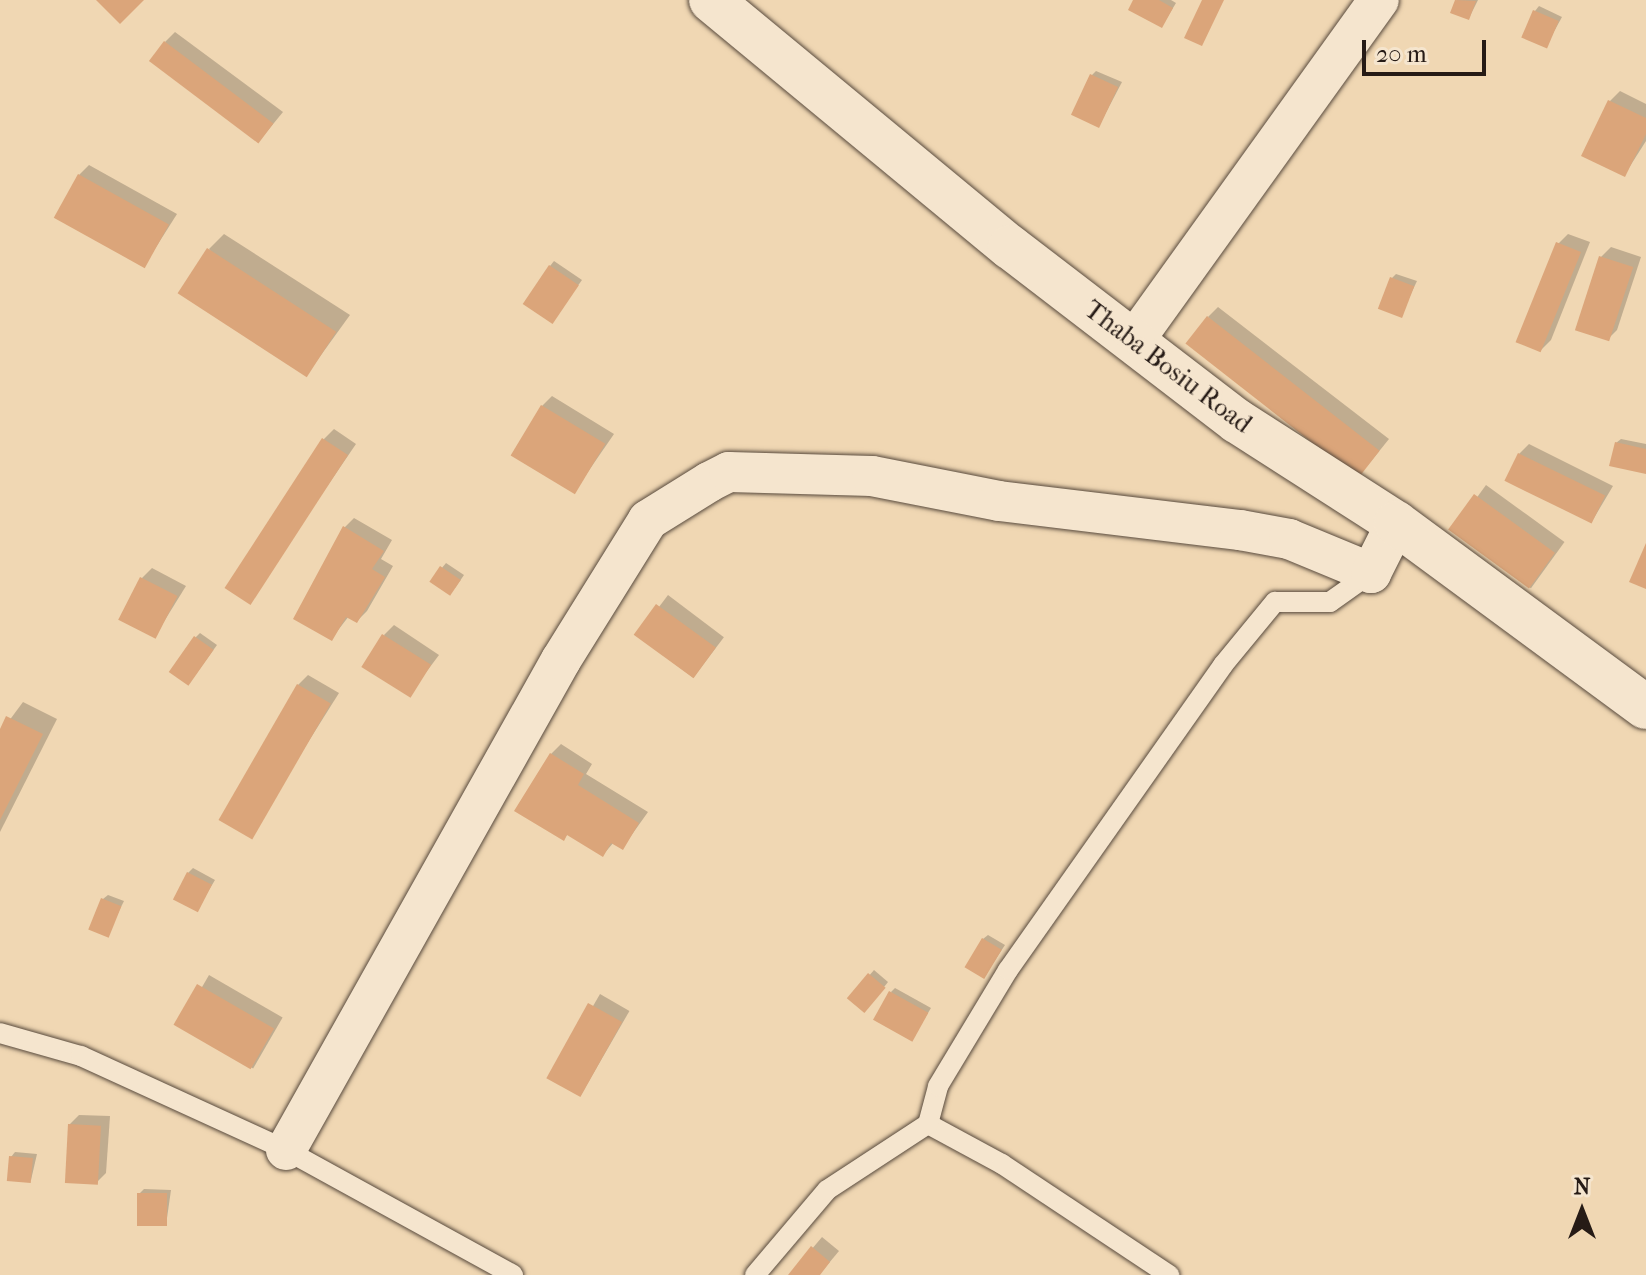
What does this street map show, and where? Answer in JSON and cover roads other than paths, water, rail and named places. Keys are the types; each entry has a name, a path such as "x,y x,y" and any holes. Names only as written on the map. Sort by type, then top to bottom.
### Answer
{"street":[{"name":"Thaba Bosiu Road","path":"711,0 1010,247 1237,421 1396,523 1646,707"},
{"path":"1133,342 1379,0"},
{"path":"286,1150 561,660 648,520 709,482 729,472 872,476 999,501 1289,539 1371,573 1396,523"}],"lane":[{"path":"755,1275 827,1190 928,1124 938,1086 1008,970 1223,665 1275,602 1330,602 1371,573"},
{"path":"0,1033 81,1056 286,1150 513,1275"},
{"path":"928,1124 1002,1164 1169,1275"}]}
